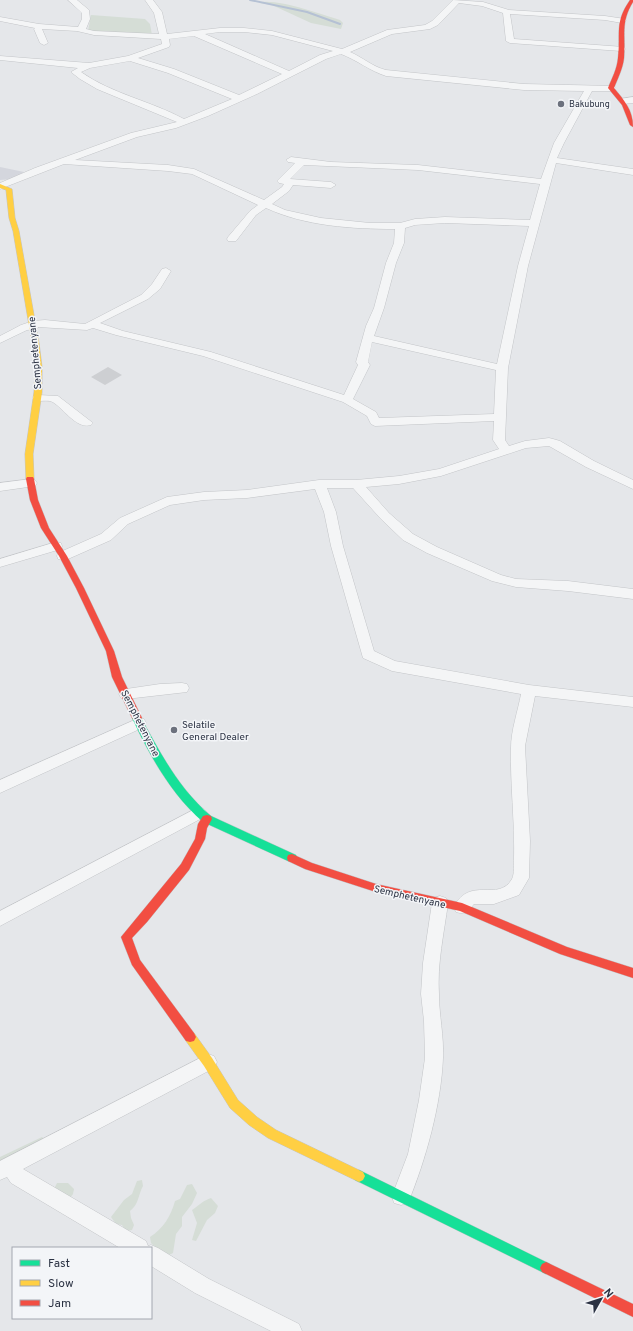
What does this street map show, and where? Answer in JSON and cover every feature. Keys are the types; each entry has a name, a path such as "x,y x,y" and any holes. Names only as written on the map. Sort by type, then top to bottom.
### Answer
{"main road":[{"path":"632,0 622,14 622,21 619,27 621,49 620,65 611,88 623,101 630,113 633,125"},
{"name":"Semphetenyane","path":"0,186 9,189 10,193 12,218 16,231 33,325 39,377 38,398 30,440 28,464 34,500 42,521 60,551 110,651 117,677 139,723 174,783 203,816 309,866 376,888 462,907 564,951 633,973"},
{"path":"203,816 200,839 185,867 126,938 136,962 208,1062 234,1104 253,1121 272,1134 633,1311"}],"street":[{"path":"72,0 86,12 86,19 81,30"},
{"path":"149,0 158,12 166,45 130,58 89,66 75,72 115,94 144,104 184,122"},
{"path":"0,186 38,170 134,135 184,122 254,92 322,57 352,48 390,32 427,27 435,23 457,0 483,4 508,12 605,18 622,21"},
{"path":"508,12 506,14 510,41 621,49"},
{"path":"0,19 39,28"},
{"path":"39,28 44,43"},
{"path":"7,30 39,28 164,37 232,30 272,33 341,51 362,60 378,71 386,73 524,87 569,87 589,89 611,88"},
{"path":"195,33 288,74"},
{"path":"0,58 89,66"},
{"path":"130,58 171,71 238,98"},
{"path":"506,451 499,440 502,368 534,223 552,160 559,143 589,89"},
{"path":"623,101 633,100"},
{"path":"290,160 349,165 398,166 505,179 545,182"},
{"path":"552,160 633,172"},
{"path":"62,162 181,169 194,172 265,205 300,217 321,221 370,226 400,226 415,222 445,220 534,223"},
{"path":"302,162 282,181 289,183 331,185"},
{"path":"232,239 253,213 286,189 289,183"},
{"path":"347,400 364,365 362,362 368,338 379,308 391,263 399,243 400,226"},
{"path":"0,340 24,327 44,323 87,327 145,296 153,290 166,271"},
{"path":"91,324 120,333 207,354 347,400 372,414 375,422 500,417"},
{"path":"368,338 502,368"},
{"path":"38,398 54,398 70,413 87,424"},
{"path":"0,563 60,551 106,537 124,521 167,501 204,496 247,494 319,484 356,484 399,480 441,472 525,445 549,442 556,444 590,464 633,485"},
{"path":"0,487 31,483"},
{"path":"319,484 330,512 368,654 392,666 529,690 633,702"},
{"path":"356,484 385,516 408,537 432,550 497,578 516,583 568,586 633,594"},
{"path":"126,694 160,688 182,688"},
{"path":"462,907 468,899 477,896 494,897 513,890 521,878 522,841 518,746 529,690"},
{"path":"0,787 139,723"},
{"path":"0,919 203,816"},
{"path":"401,1196 417,1154 428,1100 433,1065 433,1021 430,994 431,963 440,903"},
{"path":"5,1169 208,1062"},
{"path":"5,1169 137,1247"},
{"path":"152,1256 202,1286 292,1331"}],"shaded area":[{"path":"260,3 280,3 301,8 340,20 343,23 341,29 311,23 272,5"},
{"path":"91,15 145,19 150,24 152,35 88,31"},
{"path":"0,167 24,172 12,179 0,180"},
{"path":"42,1137 44,1139 0,1161 0,1157"},
{"path":"142,1180 143,1186 138,1199 130,1211 134,1225 132,1230 126,1231 122,1225 116,1224 111,1217 124,1200 132,1194 137,1181"},
{"path":"57,1183 68,1183 74,1189 70,1198 54,1189"},
{"path":"192,1184 197,1193 192,1204 182,1217 182,1226 176,1234 173,1253 167,1256 161,1253 151,1243 150,1237 155,1234 166,1222 175,1201 180,1199 187,1185"},
{"path":"211,1198 218,1206 215,1213 207,1220 196,1241 192,1240 197,1223 192,1210"}],"building":[{"path":"108,367 122,375 105,385 91,377"}],"waterway":[{"path":"250,0 307,12 340,24"}],"traffic: fast":[{"path":"137,718 167,773 197,810 207,819 292,858"},
{"path":"359,1176 546,1268"}],"traffic: slow":[{"path":"0,186 9,189 12,218 16,231 38,355 38,392 29,454 30,479"},
{"path":"190,1037 208,1062 234,1104 253,1121 272,1134 359,1176"}],"traffic: jam":[{"path":"632,0 626,9 621,22 622,49 617,73 611,88 625,105 633,125"},
{"path":"30,479 34,500 45,528 63,556 80,588 110,651 117,677 137,718"},
{"path":"190,1037 136,962 126,937 143,919 185,867 200,839 202,827 207,819"},
{"path":"292,858 309,866 376,888 462,907 564,951 633,973"},
{"path":"546,1268 633,1311"}],"place":[{"name":"Bakubung","path":"561,104"},
{"name":"Selatile General Dealer","path":"174,730"}]}
